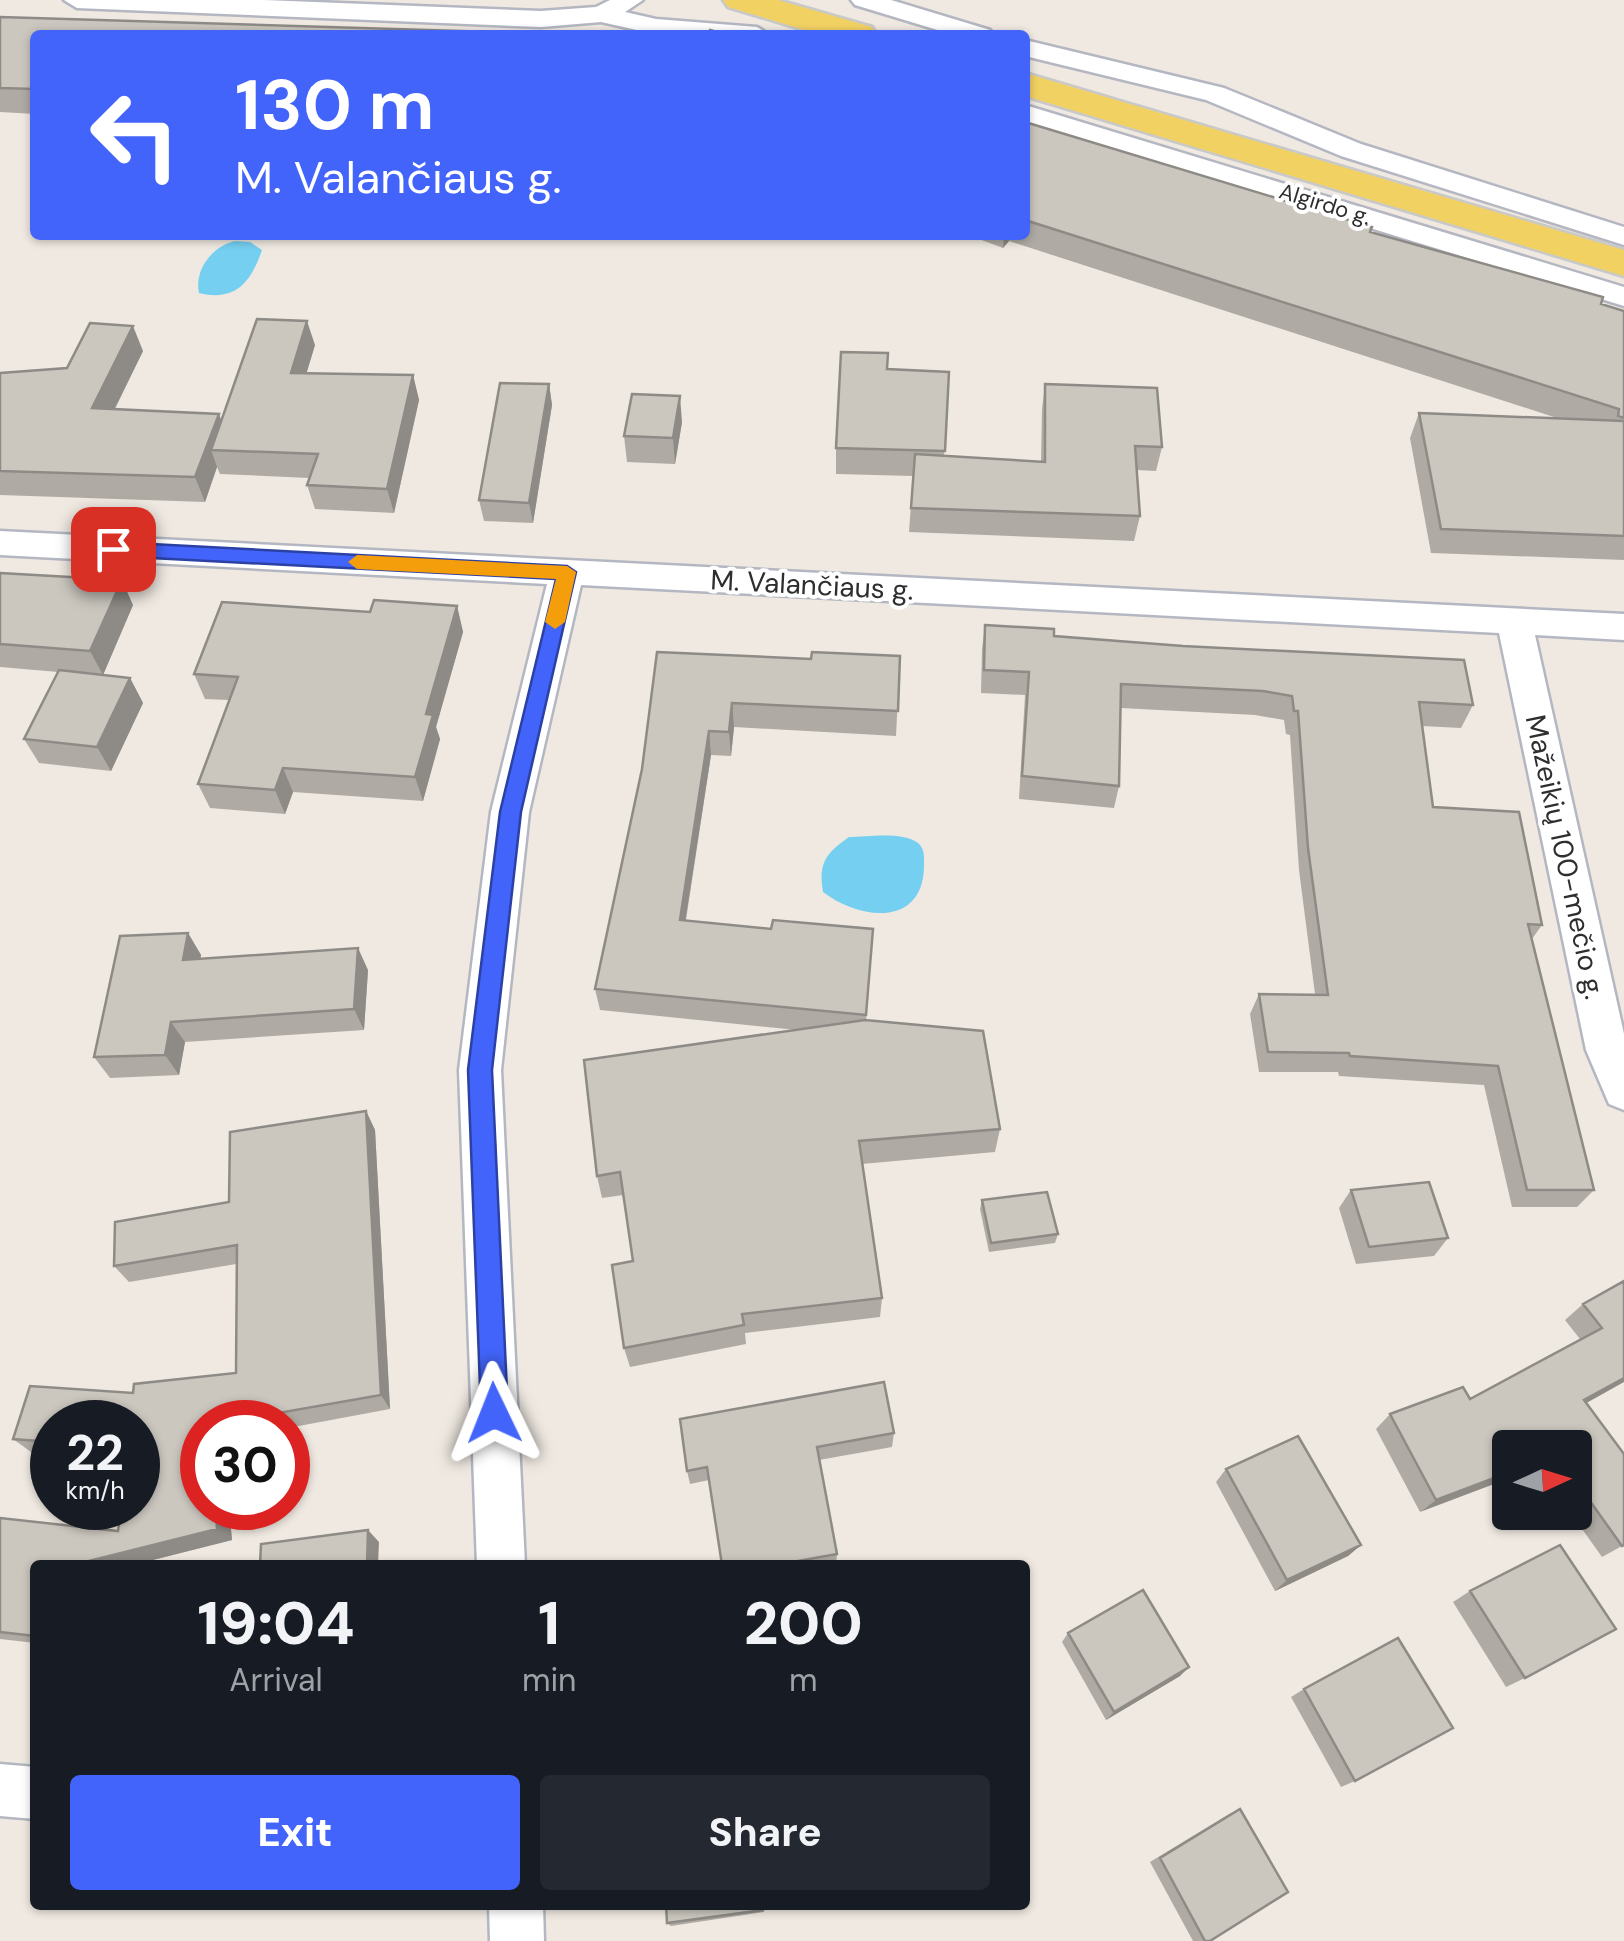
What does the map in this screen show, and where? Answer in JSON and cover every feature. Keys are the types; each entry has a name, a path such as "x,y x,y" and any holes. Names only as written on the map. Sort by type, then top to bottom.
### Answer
{"main road":[{"path":"740,0 842,30"},
{"name":"Algirdo g.","path":"1030,85 1624,263"}],"street":[{"path":"77,0 540,19 601,14 656,27 694,30"},
{"path":"601,14 630,0"},
{"path":"864,0 964,30"},
{"path":"1030,49 1215,94 1351,150 1624,236"},
{"name":"Algirdo g.","path":"1030,116 1624,297"},
{"name":"M. Valančiaus g.","path":"0,543 1624,627"},
{"path":"501,1560 480,1070 510,812 567,572"},
{"name":"Mažeikių 100-mečio g.","path":"1514,622 1607,1050 1624,1091"},
{"path":"0,1790 30,1793"},
{"path":"516,1910 517,1941"}],"water":[{"path":"235,241 250,242 262,250 247,280 223,295 199,293 202,267 219,248"},
{"path":"894,836 918,843 924,865 914,899 888,913 872,913 838,902 823,892 826,860 849,837"}],"building":[{"path":"0,17 426,30 30,30 30,89 0,88"},
{"path":"1030,124 1372,227 1370,232 1603,297 1601,304 1624,311 1624,418 1618,416 1619,409 1030,222"},
{"path":"257,319 307,321 291,373 413,375 387,489 307,485 318,454 211,450"},
{"path":"90,323 133,326 92,408 219,414 195,477 0,471 0,373 67,368"},
{"path":"841,352 888,353 887,369 949,372 945,451 836,448"},
{"path":"500,383 549,384 529,503 479,500"},
{"path":"1045,384 1157,388 1162,447 1135,446 1140,516 911,508 915,454 1045,462"},
{"path":"632,394 680,396 673,438 624,436"},
{"path":"1419,413 1624,421 1624,536 1441,529"},
{"path":"0,573 122,580 90,651 0,644"},
{"path":"374,600 457,606 426,714 433,715 415,777 283,768 275,790 198,784 238,677 194,674 222,602 370,612"},
{"path":"985,625 1054,629 1054,636 1183,646 1464,660 1473,705 1419,702 1433,807 1519,812 1542,925 1528,924 1594,1190 1527,1190 1498,1066 1349,1053 1268,1052 1259,994 1328,995 1308,848 1298,711 1294,711 1292,696 1121,684 1119,786 1022,776 1029,672 984,670"},
{"path":"657,652 811,659 812,652 900,656 898,711 732,703 729,732 709,731 680,920 771,929 773,920 873,929 866,1015 595,989 642,769"},
{"path":"59,670 130,678 97,747 24,739"},
{"path":"188,933 183,960 358,948 354,1009 171,1022 165,1055 94,1057 120,936"},
{"path":"865,1020 983,1031 1000,1129 859,1141 882,1298 742,1314 744,1325 624,1348 612,1265 633,1261 620,1172 597,1176 584,1060"},
{"path":"366,1111 381,1395 310,1407 310,1400 180,1400 180,1530 213,1530 93,1560 30,1560 30,1635 0,1632 0,1518 30,1521 30,1530 160,1530 160,1400 30,1400 30,1440 13,1439 30,1386 133,1393 134,1384 236,1373 237,1245 114,1266 115,1222 229,1202 230,1132"},
{"path":"1429,1182 1448,1238 1369,1247 1351,1190"},
{"path":"1047,1192 1058,1234 991,1243 982,1200"},
{"path":"1624,1281 1624,1378 1584,1400 1624,1454 1622,1546 1592,1504 1592,1430 1492,1430 1492,1479 1436,1500 1390,1414 1463,1387 1470,1399 1602,1328 1583,1304"},
{"path":"884,1382 894,1433 817,1447 837,1554 804,1560 721,1560 707,1467 687,1471 680,1419"},
{"path":"1298,1436 1361,1545 1287,1580 1226,1469"},
{"path":"368,1530 367,1560 260,1560 261,1544"},
{"path":"1560,1545 1616,1629 1525,1678 1470,1591"},
{"path":"1143,1590 1189,1667 1114,1712 1068,1633"},
{"path":"1398,1638 1453,1728 1355,1781 1304,1689"},
{"path":"1240,1809 1288,1892 1205,1941 1160,1858"},
{"path":"666,1910 763,1910 667,1923"}],"slow traffic":[{"path":"357,562 567,572 555,622"}],"route":[{"path":"113,549 567,572 510,812 480,1070 494,1413"}]}
